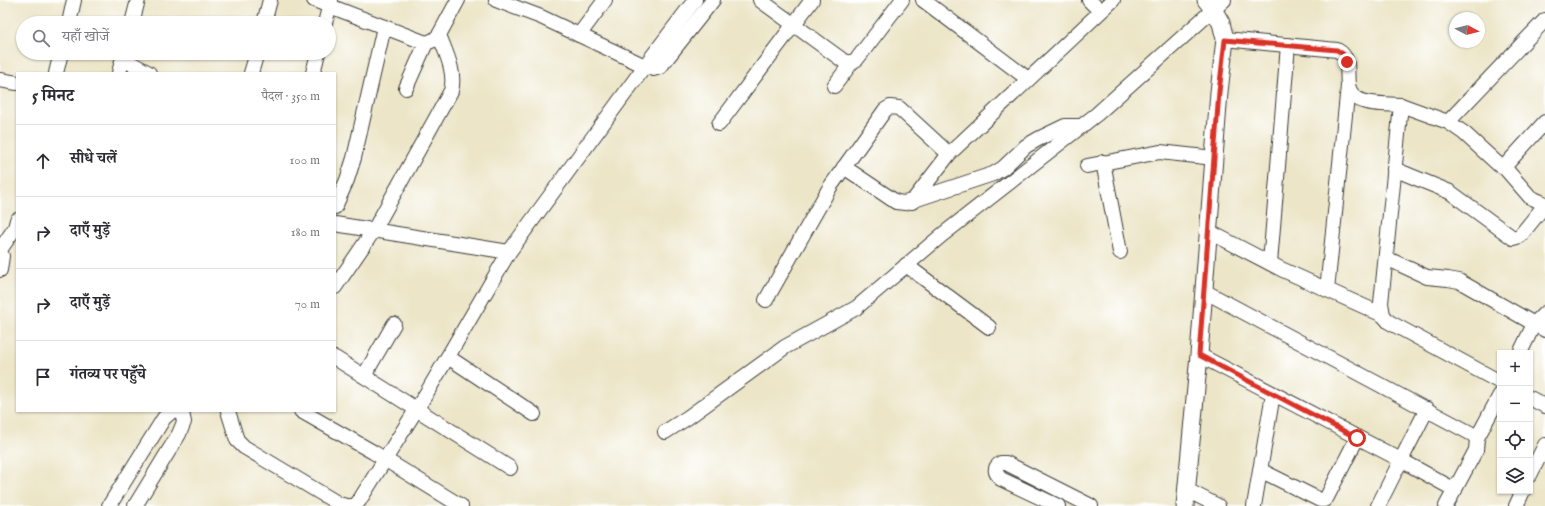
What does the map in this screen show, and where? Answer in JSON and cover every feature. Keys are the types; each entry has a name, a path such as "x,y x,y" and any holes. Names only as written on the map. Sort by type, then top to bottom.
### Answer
{"street":[{"path":"71,16 74,0"},
{"path":"134,16 138,0"},
{"path":"266,16 270,0"},
{"path":"314,0 330,3 384,28 426,43 434,40 439,35 458,0"},
{"path":"496,0 541,17 653,69 660,67 713,0"},
{"path":"579,34 605,0"},
{"path":"350,506 355,506 360,501 386,460 509,252 695,0"},
{"path":"760,0 845,62 852,62"},
{"path":"720,124 812,0"},
{"path":"834,86 852,62 857,59 902,0"},
{"path":"923,0 1028,80"},
{"path":"1089,0 1100,11"},
{"path":"912,202 949,154 1113,0"},
{"path":"327,16 330,3"},
{"path":"665,432 687,418 785,347 856,308 942,235 1097,114 1215,3 1225,40 1219,92 1199,355 1186,498 1218,506"},
{"path":"1448,122 1545,20"},
{"path":"336,205 347,180 354,158 384,28"},
{"path":"336,286 374,230 451,91 453,84 451,67 439,35"},
{"path":"1225,40 1337,50 1343,54 1347,62 1348,86 1327,290"},
{"path":"406,88 426,43"},
{"path":"1270,263 1288,46"},
{"path":"56,72 59,60"},
{"path":"119,72 122,60"},
{"path":"129,60 147,72"},
{"path":"251,72 254,60"},
{"path":"313,72 316,60"},
{"path":"0,80 16,84"},
{"path":"1348,86 1351,94 1358,99 1370,102 1401,105 1448,122 1464,133 1499,165 1504,167 1530,197 1545,204 1520,236 1514,238 1450,192 1394,169"},
{"path":"1383,315 1382,303 1401,105"},
{"path":"766,300 830,187 885,110 890,107 899,108 949,154"},
{"path":"1504,167 1545,122"},
{"path":"844,167 896,202 912,202 993,174 1026,146 1040,138 1065,126 1082,126"},
{"path":"1087,166 1160,152 1214,158"},
{"path":"1103,162 1120,252"},
{"path":"0,270 2,256 0,251 16,224"},
{"path":"336,224 509,252"},
{"path":"1208,231 1270,263 1383,315 1389,322 1497,380"},
{"path":"1386,258 1427,277 1459,281 1540,327"},
{"path":"906,266 989,327"},
{"path":"1204,292 1427,408 1477,438"},
{"path":"1522,350 1540,327 1545,313"},
{"path":"364,376 394,324"},
{"path":"1199,355 1401,460 1455,490"},
{"path":"448,357 534,414"},
{"path":"336,359 510,468"},
{"path":"1254,506 1273,394"},
{"path":"1533,400 1545,406"},
{"path":"1446,506 1476,450 1477,438 1497,401"},
{"path":"1378,506 1427,408"},
{"path":"109,506 164,418 172,412"},
{"path":"135,506 179,434 184,422 180,412"},
{"path":"228,412 237,440 244,447 339,504 346,506"},
{"path":"303,412 462,506"},
{"path":"1260,470 1320,500 1324,500 1327,497 1357,438"},
{"path":"1533,469 1545,445"},
{"path":"1058,506 1001,479 996,474 995,469 997,465 1006,463 1091,506"},
{"path":"1516,506 1522,494"}],"route":[{"path":"1347,62 1343,54 1337,50 1225,40 1219,92 1199,355 1357,438"}]}
